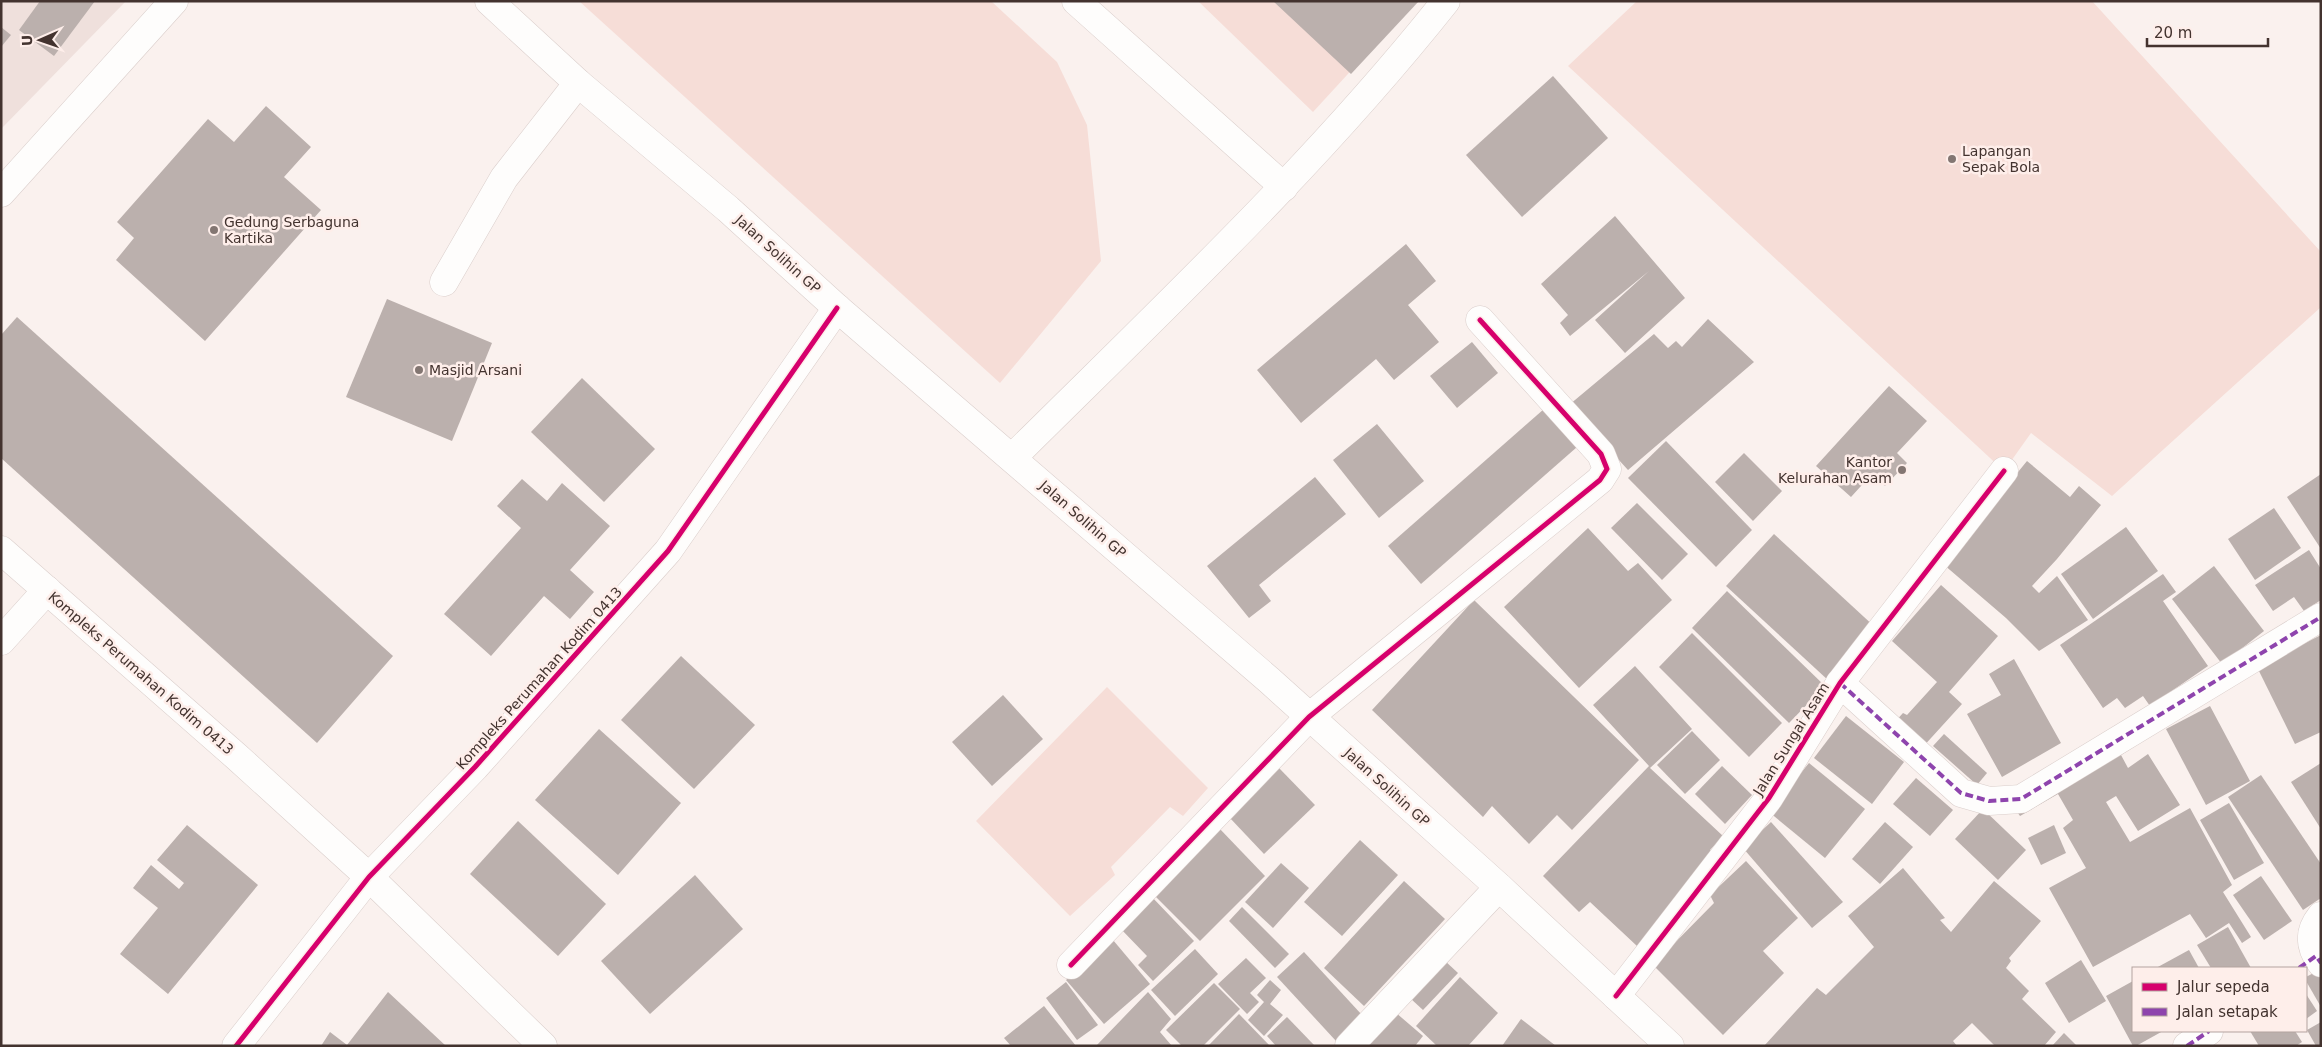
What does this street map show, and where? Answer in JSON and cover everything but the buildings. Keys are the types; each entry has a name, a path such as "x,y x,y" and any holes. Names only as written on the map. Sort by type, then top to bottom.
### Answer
{"street":[{"path":"1,194 174,1"},
{"name":"Jalan Solihin GP","path":"489,1 578,83 728,208 837,308 1269,680 1499,887 1670,1046"},
{"path":"1076,1 1284,187"},
{"path":"1012,458 1284,187 1403,56 1446,1"},
{"path":"444,282 504,178 578,83"},
{"name":"Kompleks Perumahan Kodim 0413","path":"236,1046 370,877 481,760 668,551 837,308"},
{"path":"1071,965 1309,717 1600,480 1607,469 1601,454 1480,320"},
{"name":"Jalan Sungai Asam","path":"1616,996 1769,798 1840,683 2004,472"},
{"name":"Kompleks Perumahan Kodim 0413","path":"1,550 237,757 370,877 543,1046"},
{"path":"1,641 47,590"},
{"path":"1840,683 1961,792 1989,801 2021,799 2321,617"},
{"path":"1349,1046 1499,887"},
{"path":"2312,962 2312,927 2321,916"},
{"path":"2187,1046 2208,1032"}],"shaded area":[{"path":"1,1 126,1 1,129"},
{"path":"579,1 991,1 1057,62 1087,125 1101,261 1000,383"},
{"path":"1198,1 1415,1 1313,112"},
{"name":"Lapangan Sepak Bola","path":"1637,1 2092,1 2321,252 2321,307 2112,496 2031,433 2004,471 1568,66"},
{"path":"1107,687 1208,788 1183,816 1170,807 1111,867 1115,875 1070,916 976,821"}],"marked path":[{"path":"1840,683 1961,793 1989,801 2021,799 2321,617"},
{"path":"2300,967 2316,956 2321,963"},
{"path":"2187,1046 2208,1032"}],"cycle path":[{"path":"236,1046 369,877 475,767 668,551 837,308"},
{"path":"1071,965 1309,717 1600,480 1607,469 1601,454 1480,320"},
{"path":"1616,996 1769,798 1840,683 2004,471"}],"place":[{"name":"Lapangan Sepak Bola","path":"1952,159"},
{"name":"Gedung Serbaguna Kartika","path":"214,230"},
{"name":"Masjid Arsani","path":"419,370"},
{"name":"Kantor Kelurahan Asam","path":"1902,470"}]}
